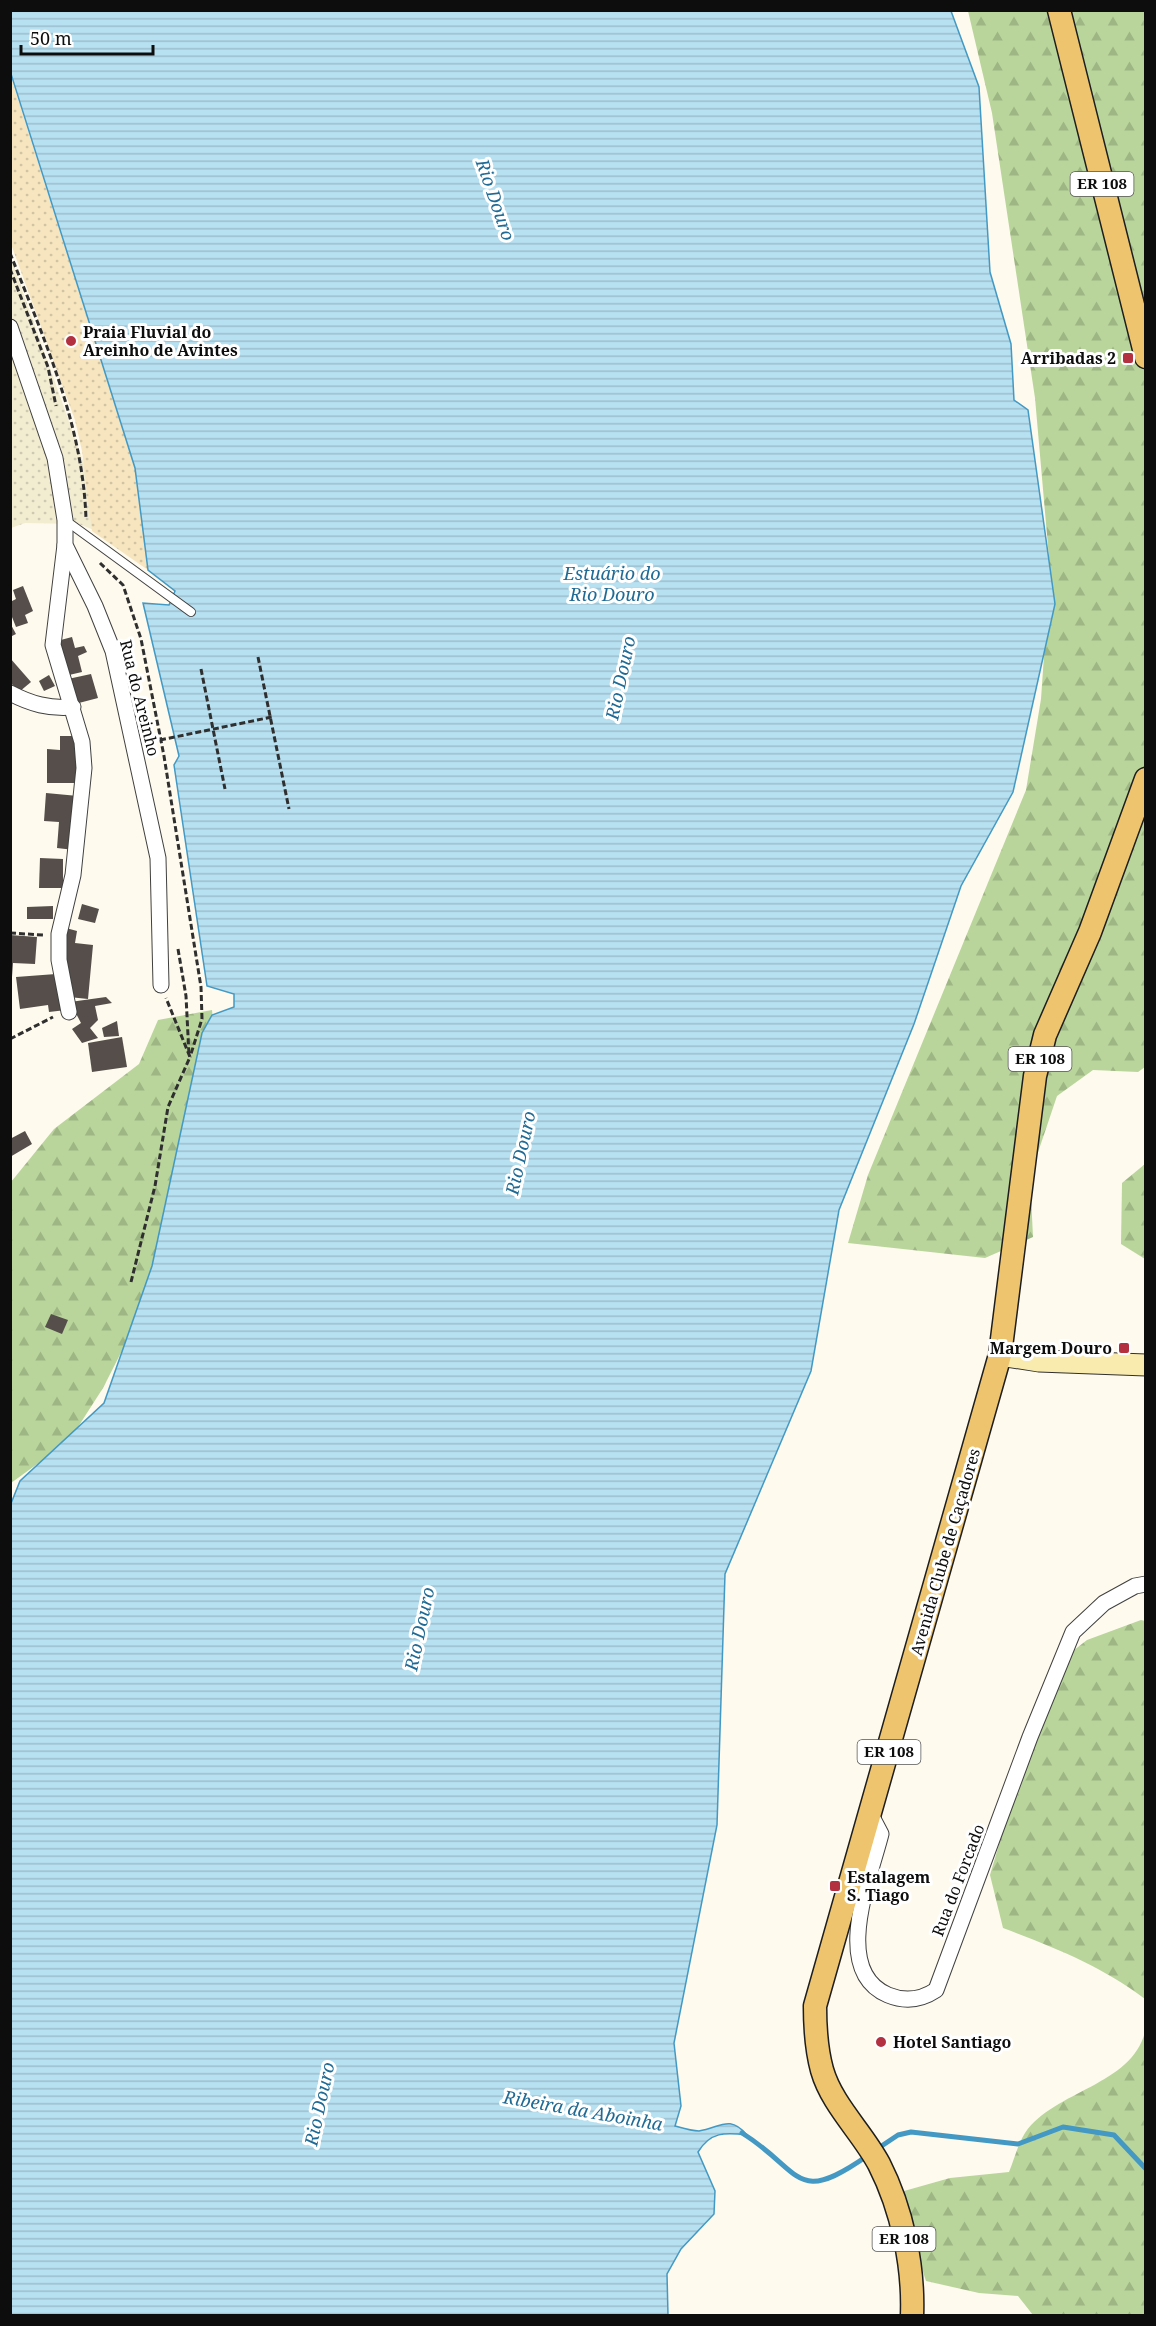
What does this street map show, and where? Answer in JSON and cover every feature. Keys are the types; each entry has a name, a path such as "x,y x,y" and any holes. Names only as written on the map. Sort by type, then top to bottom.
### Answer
{"main road":[{"name":"ER 108","path":"1059,10 1142,325 1146,357"},
{"name":"Avenida Clube de Caçadores","path":"912,2316 913,2292 906,2245 894,2201 879,2165 840,2106 823,2072 815,2037 815,2006 1000,1355 1035,1076 1045,1035 1090,932 1146,779"},
{"path":"1000,1355 1040,1361 1146,1365"}],"street":[{"name":"Rua do Areinho","path":"10,327 55,458 65,520 65,545 95,606 113,651 158,858 161,985"},
{"path":"65,545 53,645 82,742 84,768 73,875 59,934 59,960 69,1012"},
{"path":"10,693 44,706 73,707"},
{"name":"Rua do Forcado","path":"871,1815 881,1834 857,1934 857,1953 867,1978 878,1991 896,1999 923,1999 936,1990 1030,1737 1073,1632 1104,1602 1135,1586 1146,1584"}],"lane":[{"path":"65,520 191,612"}],"path":[{"path":"10,254 72,421 85,494 88,550 123,585 141,639 201,987 202,1019 168,1107 155,1186 131,1282"},
{"path":"258,657 289,809"},
{"path":"201,669 225,789"},
{"path":"160,740 272,717"},
{"path":"10,933 59,934"},
{"path":"161,985 189,1057"},
{"path":"10,1039 45,1018 69,1012"}],"shaded area":[{"path":"10,256 98,503 116,539 79,524 25,523 11,528"}],"green space":[{"path":"968,11 1145,11 1145,1067 1138,1072 1093,1070 1057,1096 1030,1176 1033,1237 985,1258 848,1243 868,1175 1026,790 1041,699 1050,569 1035,398 992,113"},
{"path":"212,1010 213,1020 147,1322 132,1331 103,1388 69,1441 11,1483 11,1182 54,1129 139,1064 158,1020"},
{"path":"1145,1164 1145,1259 1121,1244 1122,1183"},
{"path":"1141,1620 1145,1621 1145,1999 1094,1967 1059,1950 1003,1928 990,1875 1051,1668 1087,1640"},
{"path":"1145,2032 1145,2315 1033,2315 1018,2296 979,2293 926,2281 897,2193 950,2178 1009,2172 1025,2133 1038,2119 1125,2065 1137,2050"}],"sand":[{"name":"Praia Fluvial do Areinho de Avintes","path":"10,74 135,468 148,570 92,531 82,451 75,420 11,244"}],"water":[{"name":"Estuário do Rio Douro","path":"11,11 951,11 979,87 990,272 1011,344 1014,400 1028,410 1055,604 1013,792 961,886 914,1024 839,1210 811,1371 725,1574 717,1825 674,2043 681,2106 675,2126 699,2131 729,2124 735,2125 747,2135 725,2134 713,2137 698,2152 715,2191 714,2214 681,2249 667,2274 668,2315 11,2315 10,1506 20,1481 104,1403 152,1266 202,1033 212,1015 234,1007 234,994 207,986 174,765 179,756 143,603 169,605 175,591 148,570 135,468 11,74"}],"building":[{"path":"23,586 33,611 25,615 28,623 16,627 10,612 10,602 16,599 13,590"},
{"path":"10,623 16,634 10,637"},
{"path":"72,637 75,648 84,646 87,652 78,656 82,672 69,675 57,641"},
{"path":"10,658 31,682 19,692 10,682"},
{"path":"91,674 98,698 75,704 68,679"},
{"path":"49,675 55,686 44,691 39,681"},
{"path":"60,736 79,736 80,783 47,783 47,749 60,750"},
{"path":"46,793 78,796 74,850 57,848 59,822 44,821"},
{"path":"40,858 63,859 63,888 39,888"},
{"path":"82,904 99,909 95,923 78,919"},
{"path":"53,906 53,919 27,919 27,907"},
{"path":"66,928 77,931 75,943 93,945 88,999 69,997 63,953"},
{"path":"10,935 37,937 35,964 13,963 12,977"},
{"path":"56,974 66,1010 49,1012 48,1005 20,1009 16,977"},
{"path":"106,997 112,1003 95,1006 98,1020 90,1028 98,1038 82,1043 72,1029 81,1023 70,1002"},
{"path":"117,1021 119,1036 104,1037 102,1028"},
{"path":"122,1037 127,1067 92,1072 88,1043"},
{"path":"25,1131 32,1144 10,1157 10,1139"},
{"path":"51,1314 68,1320 62,1334 45,1327"}],"waterway":[{"name":"Ribeira da Aboinha","path":"877,2149 898,2135 911,2132 1018,2144 1063,2127 1114,2135 1146,2169"},
{"name":"Ribeira da Aboinha","path":"742,2133 800,2178 811,2181 825,2179 843,2171 867,2156"}],"place":[{"name":"Praia Fluvial do Areinho de Avintes","path":"71,341"},
{"name":"Arribadas 2","path":"1128,358"},
{"name":"Margem Douro","path":"1124,1348"},
{"name":"Estalagem S. Tiago","path":"835,1886"},
{"name":"Hotel Santiago","path":"881,2042"}],"water label":[{"name":"Rio Douro","path":"495,200"},
{"name":"Rio Douro","path":"621,678"},
{"name":"Rio Douro","path":"521,1153"},
{"name":"Rio Douro","path":"420,1629"},
{"name":"Rio Douro","path":"320,2104"}]}
